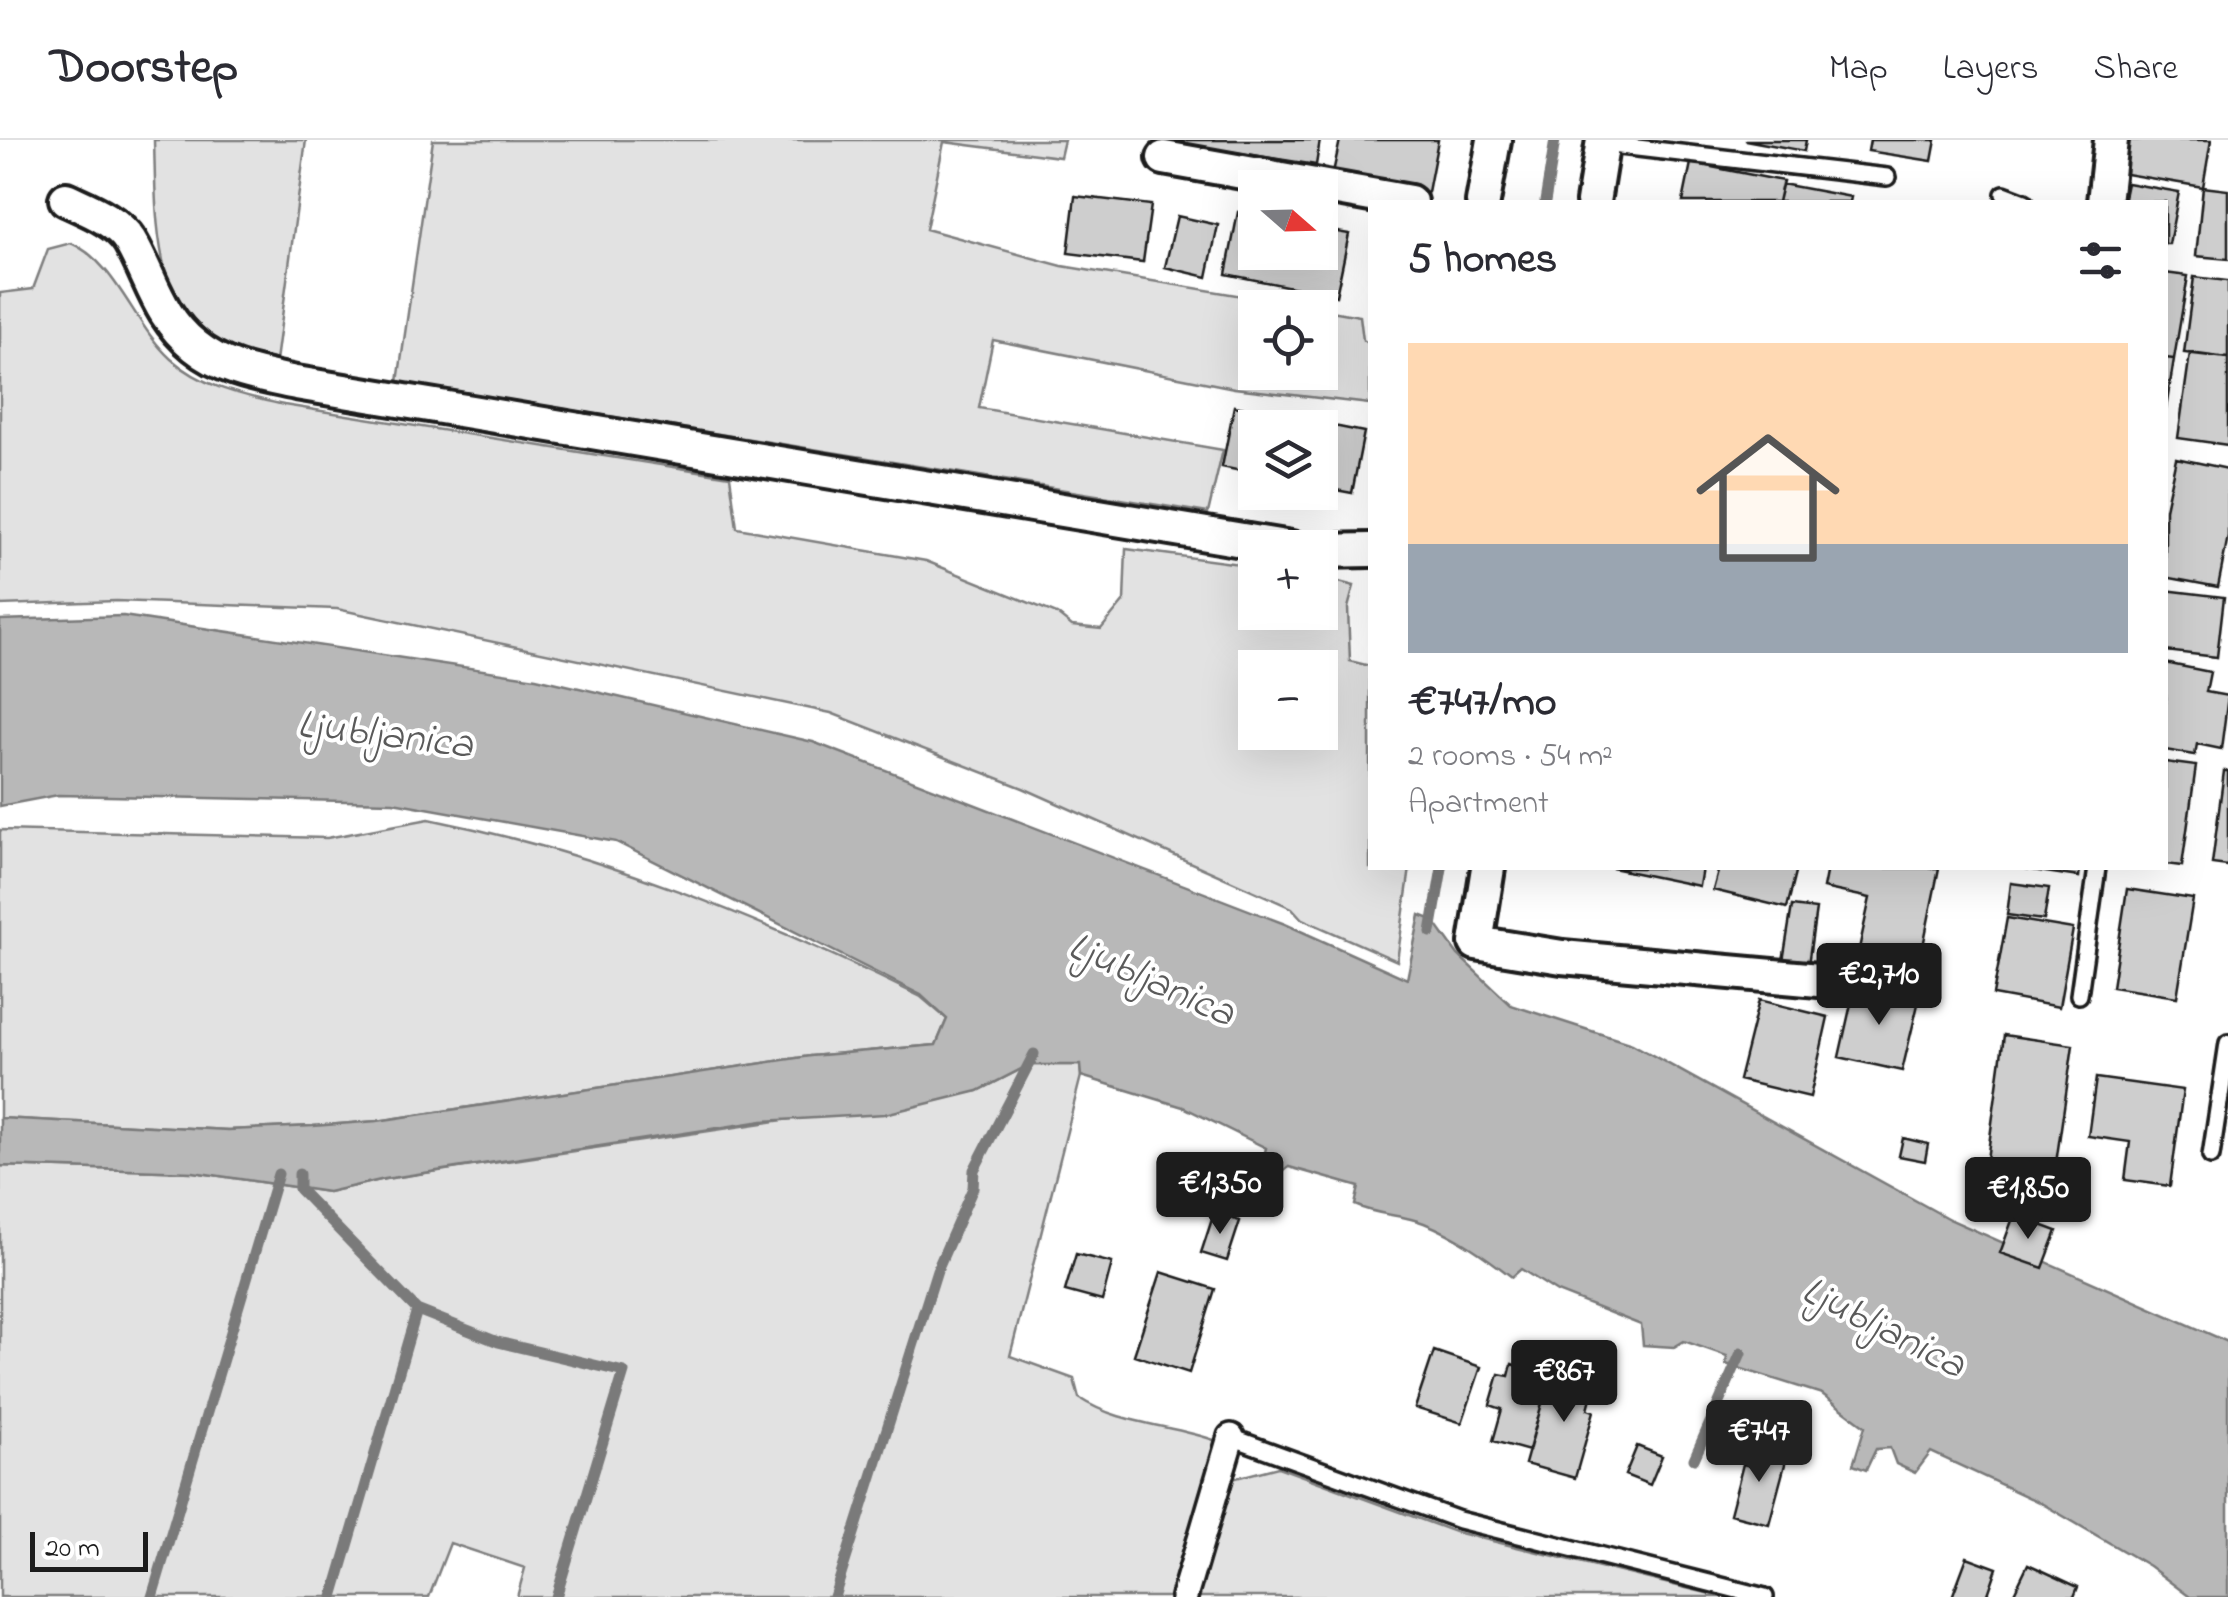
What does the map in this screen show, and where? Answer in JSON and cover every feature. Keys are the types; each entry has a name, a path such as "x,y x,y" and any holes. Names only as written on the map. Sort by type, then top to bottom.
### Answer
{"street":[{"path":"1483,200 1494,140"},
{"path":"2104,200 2111,140"},
{"path":"1594,200 1603,142"},
{"path":"1164,158 1399,200"},
{"path":"66,199 101,215 128,238 155,301 194,345 231,368 296,384 1238,539"},
{"path":"1338,551 1368,550"},
{"path":"1488,870 1476,943 1562,957 1830,980"},
{"path":"1184,1597 1232,1436"}],"lane":[{"path":"1603,142 1887,177"},
{"path":"2004,194 2020,200"},
{"path":"2079,994 2097,870"},
{"path":"2211,1156 2228,1044"},
{"path":"1232,1436 1459,1520 1764,1597"}],"shaded area":[{"path":"154,140 306,140 276,361 232,352 209,342 190,324 177,302 167,277 157,221"},
{"path":"433,140 1064,140 1060,157 944,142 926,229 1062,266 1238,295 1238,388 993,340 979,408 1223,450 1208,513 398,382"},
{"path":"71,243 101,265 171,359 224,389 284,405 730,476 737,528 926,561 1057,614 1072,626 1101,629 1124,601 1126,549 1238,564 1238,630 1338,630 1338,582 1354,586 1348,608 1350,661 1368,666 1368,870 1410,870 1397,961 1302,919 1292,908 1023,788 831,713 337,609 116,601 0,605 0,293 33,289 48,249"},
{"path":"1338,312 1360,316 1363,340 1368,343 1368,404 1251,390 1338,390"},
{"path":"429,819 557,851 681,892 862,968 921,997 947,1019 936,1045 810,1056 377,1121 228,1130 0,1118 0,830 327,838"},
{"path":"1029,1065 1080,1065 1081,1076 1010,1356 1074,1379 1079,1398 1111,1414 1217,1441 1171,1597 517,1597 525,1568 450,1543 429,1597 0,1597 0,1166 193,1172 328,1192 385,1179 978,1091"},
{"path":"1278,1467 1455,1532 1723,1597 1197,1597 1232,1479"}],"water":[{"name":"Ljubljanica","path":"123,616 536,678 813,742 1285,924 1407,979 1420,915 1433,920 1458,955 1511,1005 1632,1044 1949,1219 2228,1342 2228,1597 2190,1597 2149,1566 2041,1503 1931,1452 1915,1473 1896,1464 1890,1448 1876,1449 1866,1470 1853,1465 1865,1426 1822,1394 1726,1364 1727,1356 1684,1341 1674,1347 1643,1345 1641,1325 1557,1292 1521,1269 1512,1277 1470,1247 1424,1223 1355,1205 1359,1187 1289,1167 1271,1182 1258,1179 1266,1148 1183,1107 1081,1076 1080,1065 1029,1065 978,1091 885,1114 763,1121 385,1179 328,1192 193,1172 0,1166 0,1118 228,1130 377,1121 810,1056 936,1045 947,1019 921,995 616,842 393,802 58,795 0,806 0,620"}],"building":[{"path":"1157,140 1320,140 1316,165"},
{"path":"1340,140 1438,140 1428,192 1334,170"},
{"path":"1745,140 1806,140 1804,151"},
{"path":"1870,140 1936,140 1932,161 1868,151"},
{"path":"2120,140 2211,140 2203,187 2114,172"},
{"path":"1691,163 1783,181 1778,200 1683,200"},
{"path":"2127,183 2179,192 2169,244 2168,200 2123,200"},
{"path":"1782,184 1851,197 1850,200 1778,200"},
{"path":"2203,187 2228,190 2228,259 2196,256"},
{"path":"1075,196 1151,205 1143,262 1068,253"},
{"path":"1238,212 1238,270 1338,270 1338,232 1349,234 1337,290 1306,290 1226,274"},
{"path":"1177,216 1218,225 1207,277 1165,267"},
{"path":"2168,273 2188,276 2174,359 2168,358"},
{"path":"2194,277 2228,281 2228,358 2184,353"},
{"path":"2190,353 2228,358 2228,445 2178,438"},
{"path":"2168,358 2174,359 2168,396"},
{"path":"1234,406 1254,410 1238,410 1238,470 1222,467"},
{"path":"1338,427 1364,432 1352,493 1338,490"},
{"path":"2176,458 2228,469 2228,536 2218,587 2168,578 2168,495"},
{"path":"2168,590 2224,597 2217,657 2168,651"},
{"path":"2168,664 2210,672 2206,692 2228,696 2221,749 2197,744 2195,755 2168,750"},
{"path":"2168,762 2196,766 2182,866 2168,864"},
{"path":"2224,771 2228,771 2228,866 2212,864"},
{"path":"1622,870 1702,870 1699,886"},
{"path":"1718,870 1796,870 1787,908 1713,890"},
{"path":"1827,870 1939,870 1920,961 1859,949 1870,898 1823,888"},
{"path":"2033,870 2080,870 2079,877"},
{"path":"2011,883 2049,888 2044,920 2007,915"},
{"path":"2127,889 2193,899 2177,997 2112,987"},
{"path":"1792,906 1816,909 1808,965 1783,961"},
{"path":"2007,918 2073,929 2059,1007 1993,995"},
{"path":"1855,986 1919,1000 1902,1071 1839,1057"},
{"path":"1759,1000 1828,1017 1810,1097 1739,1080"},
{"path":"2004,1035 2073,1045 2054,1177 1986,1167"},
{"path":"2096,1078 2183,1090 2170,1186 2125,1180 2130,1142 2088,1136"},
{"path":"1903,1138 1928,1144 1925,1161 1899,1156"},
{"path":"1214,1213 1240,1221 1227,1261 1201,1253"},
{"path":"2014,1215 2057,1231 2043,1268 2000,1253"},
{"path":"1076,1254 1112,1263 1102,1301 1065,1291"},
{"path":"1161,1272 1215,1289 1189,1373 1134,1355"},
{"path":"1434,1351 1481,1367 1462,1423 1415,1408"},
{"path":"1512,1364 1560,1378 1554,1399 1544,1396 1529,1451 1493,1441 1502,1409 1490,1405 1499,1374 1509,1376"},
{"path":"1564,1365 1597,1375 1588,1409 1594,1411 1575,1478 1525,1464 1544,1396 1554,1399"},
{"path":"1757,1445 1788,1453 1769,1524 1730,1514 1743,1464 1750,1466"},
{"path":"1637,1446 1662,1456 1650,1485 1625,1475"},
{"path":"1967,1557 1997,1568 1987,1597 1952,1597"},
{"path":"2028,1564 2078,1587 2074,1597 2012,1597"}],"waterway":[{"path":"1545,200 1555,140"},
{"path":"1431,932 1442,870"},
{"path":"834,1597 937,1270 973,1188 974,1170 1034,1054"},
{"path":"152,1597 278,1174"},
{"path":"299,1174 299,1189 417,1310 498,1342 624,1372 556,1597"},
{"path":"333,1597 417,1310"},
{"path":"1694,1459 1741,1353"}]}
